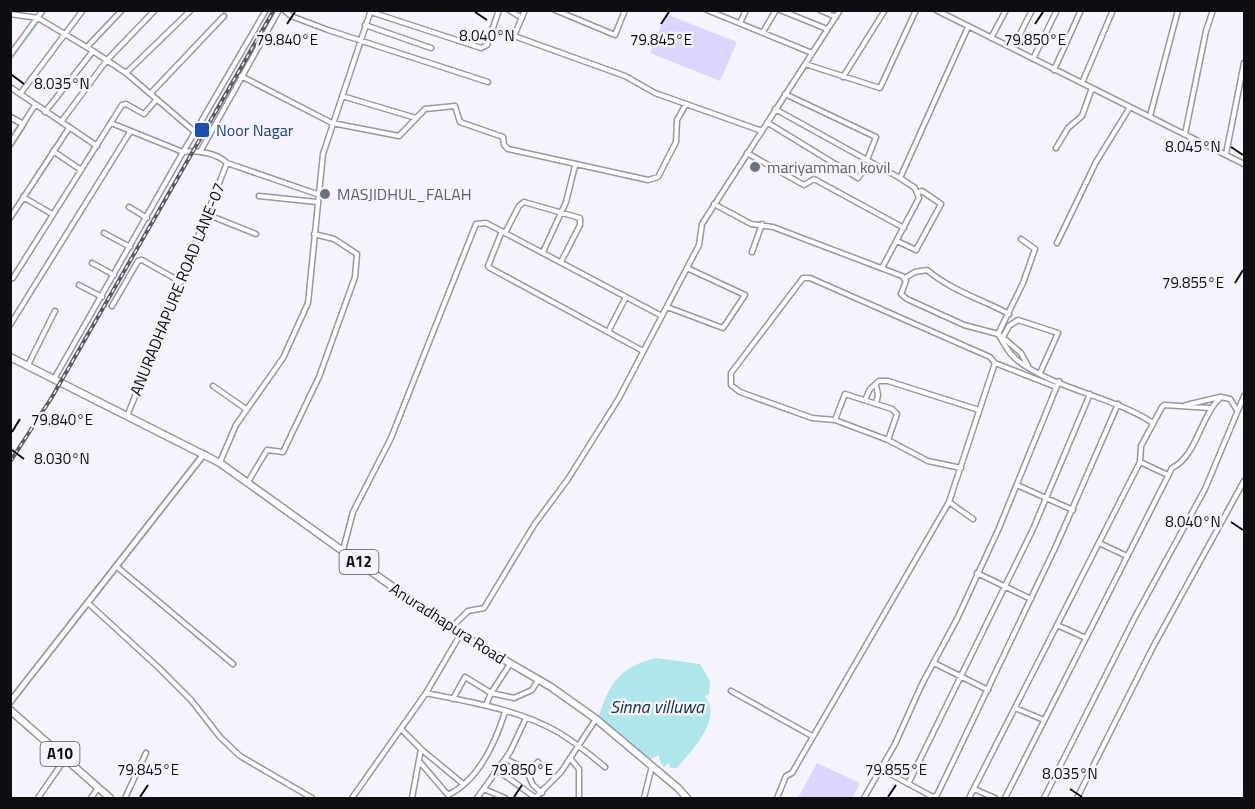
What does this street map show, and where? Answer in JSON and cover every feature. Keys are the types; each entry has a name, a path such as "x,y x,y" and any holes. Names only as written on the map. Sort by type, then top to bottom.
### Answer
{"highway":[{"name":"Anuradhapura Road","path":"10,357 128,414 220,463 303,525 343,550 460,635 538,680 596,719 687,798"},
{"name":"A10","path":"10,710 110,798"}],"street":[{"path":"10,55 43,10"},
{"path":"20,94 83,10"},
{"path":"87,47 122,10"},
{"path":"61,122 107,60 155,10"},
{"path":"126,73 191,10"},
{"path":"54,379 266,10"},
{"path":"200,152 279,10"},
{"path":"284,10 291,16 361,41 488,82"},
{"path":"220,463 236,425 283,358 308,303 317,194 332,123 371,11 482,48 487,45 499,10"},
{"path":"509,10 522,18"},
{"path":"525,10 514,36 625,76 655,93 762,131"},
{"path":"555,10 615,35 625,10"},
{"path":"707,10 812,53"},
{"path":"740,23 746,10"},
{"path":"763,32 778,10 827,29"},
{"path":"820,10 836,16"},
{"path":"450,628 468,611 484,608 534,525 568,479 619,398 667,308 701,240 702,224 840,10"},
{"path":"843,77 885,10"},
{"path":"805,64 880,88 916,10"},
{"path":"936,10 1245,164"},
{"path":"991,38 1006,10"},
{"path":"1013,48 1032,10"},
{"path":"1033,59 1058,10"},
{"path":"1054,70 1081,10"},
{"path":"1082,83 1113,10"},
{"path":"1150,116 1178,10"},
{"path":"1185,134 1206,31 1213,10"},
{"path":"10,14 38,18 87,47 126,73 195,132"},
{"path":"151,93 224,16"},
{"path":"365,25 431,48"},
{"path":"900,178 968,27"},
{"path":"45,112 93,51"},
{"path":"1226,154 1245,63"},
{"path":"241,76 332,123 399,136 425,109 455,106 460,122 502,137 508,149 575,166 655,179 676,142 677,120 686,104"},
{"path":"10,87 97,146"},
{"path":"1056,148 1068,128 1082,116 1092,88"},
{"path":"768,123 858,178 869,161 876,137 785,94"},
{"path":"342,96 416,118"},
{"path":"13,278 123,104 144,114 157,99"},
{"path":"10,144 35,105"},
{"path":"1057,243 1096,162 1130,107"},
{"path":"776,109 900,178 941,204 916,250 897,241"},
{"path":"10,117 23,124"},
{"path":"111,123 183,152 193,151 221,157 227,163 317,194"},
{"path":"10,218 69,128"},
{"path":"10,325 130,132"},
{"path":"53,151 81,170"},
{"path":"747,153 804,185 814,178 904,228"},
{"name":"ANURADHAPURE ROAD LANE-07","path":"128,414 227,163"},
{"path":"543,252 562,212 575,166"},
{"path":"882,268 919,198 919,192"},
{"path":"259,196 317,202"},
{"path":"23,197 52,214"},
{"path":"561,262 581,221 580,218 521,203 503,232 488,266 643,351"},
{"path":"714,204 751,224 762,224 905,278"},
{"path":"129,207 147,218"},
{"path":"206,214 256,234"},
{"path":"343,550 353,512 390,438 476,224 486,223 662,316"},
{"path":"752,252 762,224"},
{"path":"104,234 130,247"},
{"path":"248,482 267,450 283,452 293,433 319,377 355,277 357,254 334,239 314,234"},
{"path":"998,334 1009,314 1035,249 1021,239"},
{"path":"112,306 138,261 142,260 181,282"},
{"path":"92,263 114,275"},
{"path":"667,308 723,328 745,295 687,268"},
{"path":"1009,314 957,291 935,279 927,270 920,270 905,278 901,294 907,299 964,325 998,334 1021,353 1028,367"},
{"path":"961,468 921,458 888,440 835,420 812,417 740,392 729,382 731,373 802,278 810,278 990,357 994,363 1056,387"},
{"path":"79,285 102,297"},
{"path":"608,332 626,297"},
{"path":"28,365 55,311"},
{"path":"1003,337 1009,326 1018,320 1058,333 1040,373"},
{"path":"998,334 1011,355 1028,367 1118,404 1153,423"},
{"path":"777,798 786,776 792,773 949,502 994,363"},
{"path":"865,400 879,381 888,381 979,410"},
{"path":"864,798 934,663 977,573 1017,485 1059,381"},
{"path":"876,385 878,395 876,404"},
{"path":"213,386 246,409"},
{"path":"835,420 845,394 892,409 897,414 888,440"},
{"path":"908,784 1005,587 1090,394"},
{"path":"1044,798 1134,619 1205,489 1245,396"},
{"path":"1005,798 1168,475 1172,468 1182,463 1210,408 1221,397"},
{"path":"1183,406 1221,397 1230,399 1237,413 1245,419"},
{"path":"881,768 933,797 937,795 1073,510 1118,404"},
{"path":"969,798 1140,462 1141,446 1163,406 1210,408"},
{"path":"10,702 204,454"},
{"path":"1140,462 1168,475"},
{"path":"1077,798 1153,647 1245,481"},
{"path":"1017,485 1073,510"},
{"path":"949,502 973,519"},
{"path":"1099,543 1127,556"},
{"path":"116,566 233,664"},
{"path":"977,573 1031,599"},
{"path":"88,603 191,700 220,737 240,756 312,798"},
{"path":"1057,625 1086,638"},
{"path":"352,798 402,730 460,635"},
{"path":"934,663 988,690"},
{"path":"486,705 490,693 510,664"},
{"path":"453,699 465,678 490,693 514,698 532,690 538,680"},
{"path":"731,691 812,736"},
{"path":"426,693 486,705 546,725 577,744 604,767"},
{"path":"1016,708 1044,720"},
{"path":"419,761 448,795 469,782 488,753 505,712"},
{"path":"477,798 505,759 526,718"},
{"path":"497,771 535,798 561,772 577,744 596,719"},
{"path":"402,730 463,784"},
{"path":"412,798 422,749"},
{"path":"125,798 146,753"},
{"path":"569,758 579,769 579,798"},
{"path":"38,798 65,759"},
{"path":"505,759 525,768 533,785 542,793"},
{"path":"528,773 538,762"},
{"path":"644,798 652,766"},
{"path":"91,798 98,788"},
{"path":"483,789 505,798"},
{"path":"974,789 995,798"}],"shaded area":[{"path":"666,14 737,42 720,81 650,53"},
{"path":"817,763 860,783 852,798 798,798"}],"water":[{"name":"Sinna villuwa","path":"656,658 700,664 710,681 709,694 705,696 710,705 708,725 697,744 677,768 670,768 669,763 664,767 659,755 651,759 643,756 598,719 606,696 617,679 633,666"}],"waterway":[{"path":"40,17 45,10"},
{"path":"10,59 37,22"}],"railway":[{"path":"10,462 52,397 274,10"}],"place":[{"name":"Noor Nagar","path":"202,130"},
{"name":"mariyamman kovil","path":"755,167"},
{"name":"MASJIDHUL_FALAH","path":"325,194"}]}
